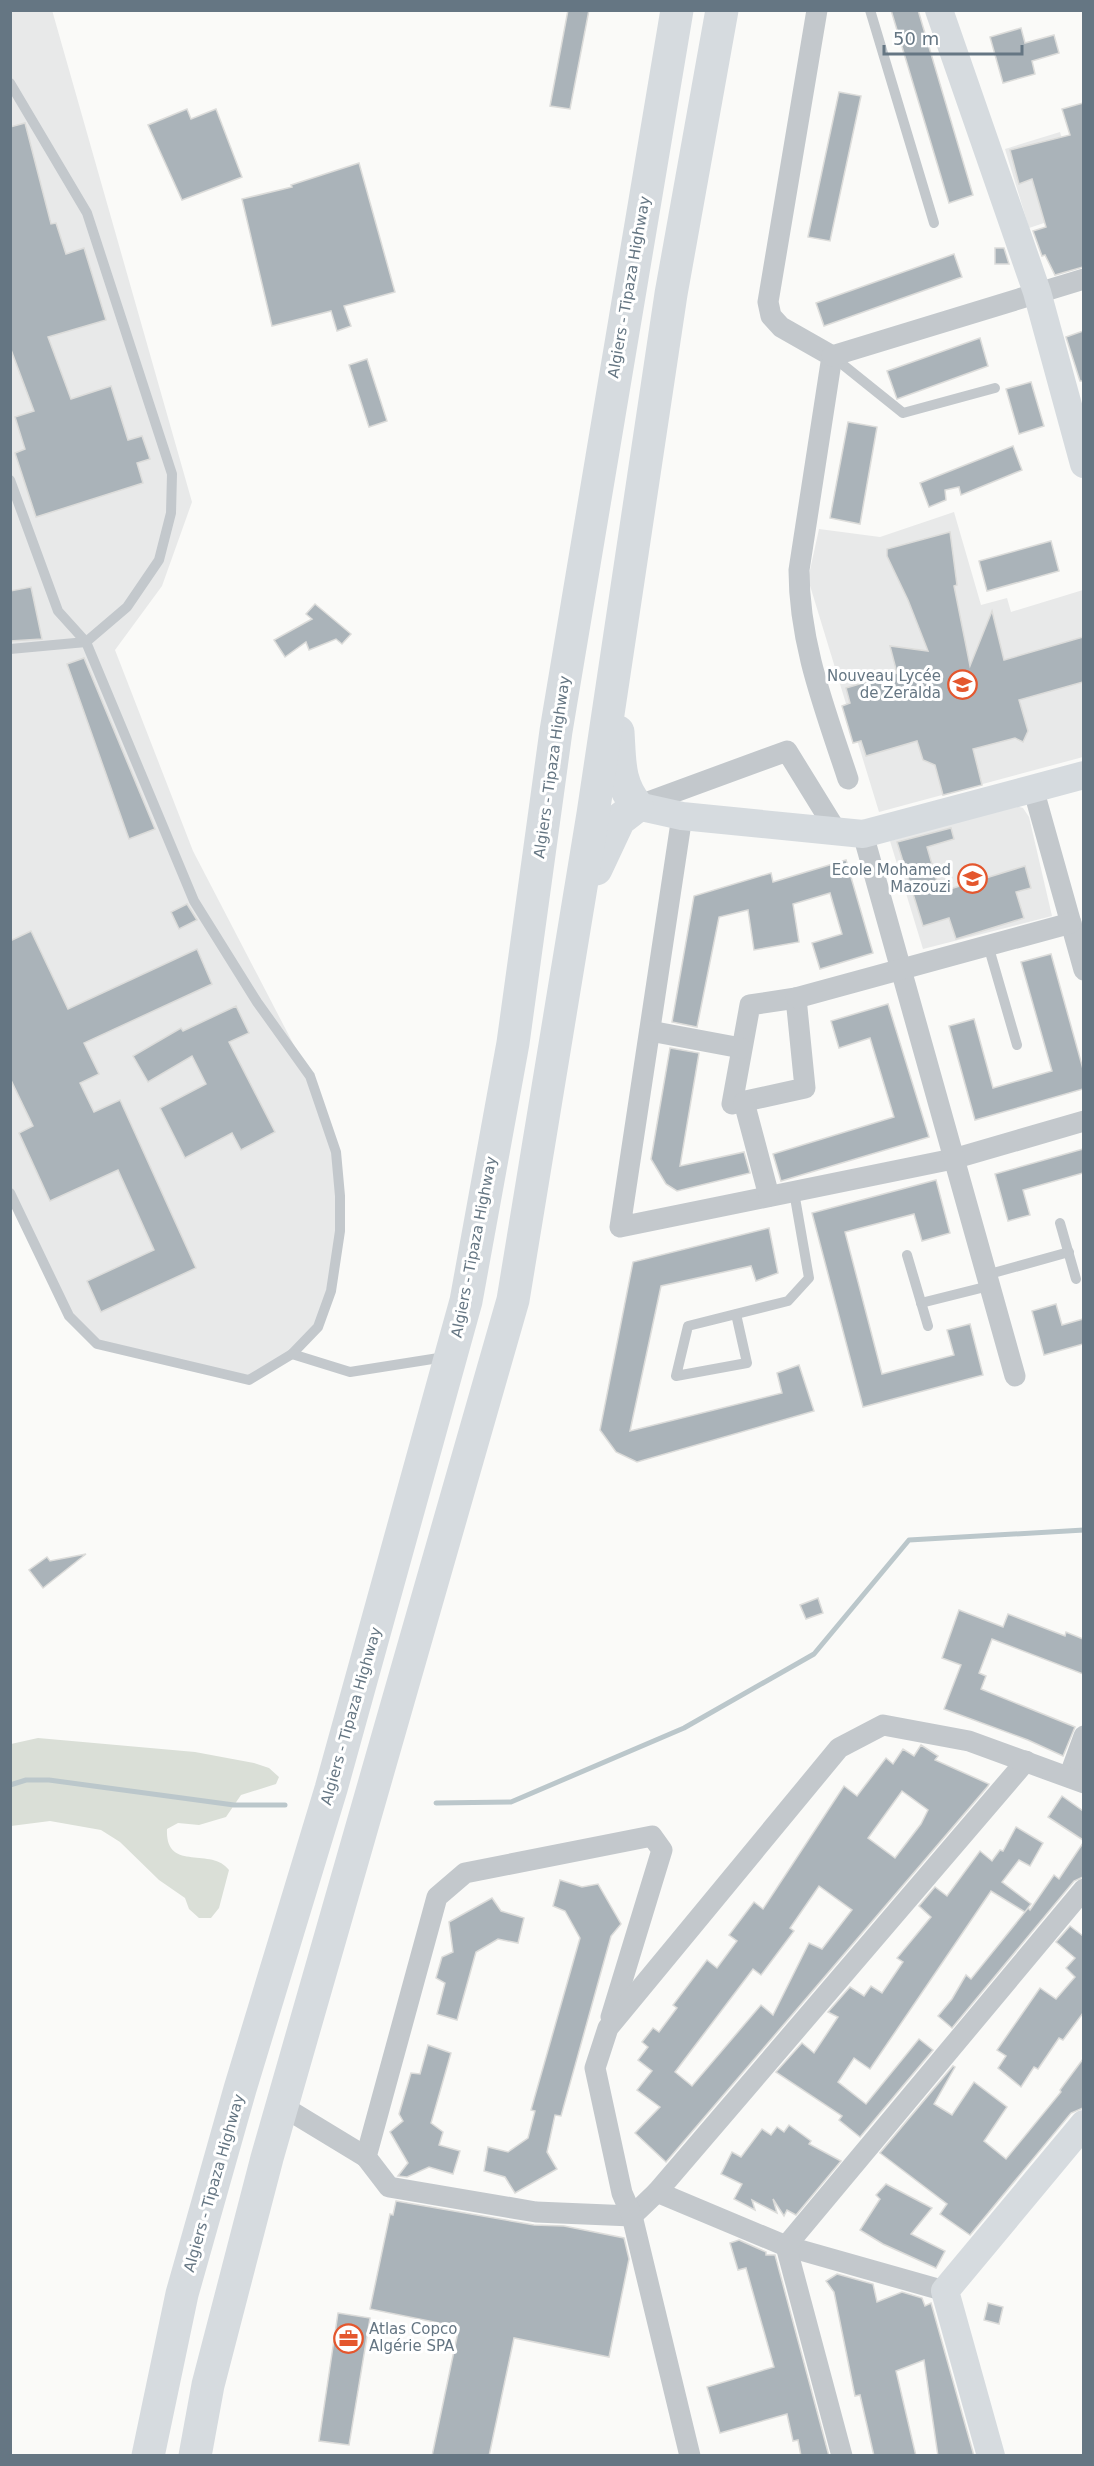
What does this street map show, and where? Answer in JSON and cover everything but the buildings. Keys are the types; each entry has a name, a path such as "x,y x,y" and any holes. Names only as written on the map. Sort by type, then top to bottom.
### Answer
{"highway":[{"name":"Algiers - Tipaza Highway","path":"148,2456 182,2294 243,2078 331,1789 466,1300 513,1043 556,731 677,10"},
{"path":"195,2456 208,2385 282,2106 513,1300 575,917 671,294 722,10"},
{"path":"575,917 610,835 627,812 637,806 625,790 620,772 614,663"}],"street":[{"path":"817,10 768,302 771,316 781,327 832,356 1083,279"},
{"path":"939,10 1037,292 1082,456"},
{"path":"832,356 799,570 799,603 804,638 848,779"},
{"path":"637,806 787,751 850,833 900,969 1015,1376"},
{"path":"637,806 682,816 850,833 1083,775"},
{"path":"1033,788 1083,970"},
{"path":"682,816 620,1227 953,1159 1083,1121"},
{"path":"796,998 805,1088 732,1104 750,1005 796,998 1071,923"},
{"path":"650,1031 741,1048"},
{"path":"744,1102 770,1196"},
{"path":"608,2028 839,1748 883,1725 969,1741 1076,1780 1083,1736"},
{"path":"282,2106 366,2157 389,2187 536,2212 632,2216 657,2192 1026,1761"},
{"path":"366,2157 437,1897 465,1873 652,1836 662,1850 595,2068 622,2193 632,2216 690,2456"},
{"path":"786,2246 1083,1889"},
{"path":"637,1931 653,1973"},
{"path":"945,2291 1083,2124"},
{"path":"657,2192 786,2246 945,2291"},
{"path":"786,2246 842,2456"},
{"path":"945,2291 992,2456"}],"lane":[{"path":"870,10 934,223"},
{"path":"10,83 87,213 172,474 171,513 159,560 127,607 86,642 10,649"},
{"path":"832,356 903,413 995,388"},
{"path":"10,480 58,611 86,642 194,901 257,1002 310,1076 336,1152 340,1196 340,1231 331,1291 318,1328 292,1354 249,1380 97,1344 69,1316 10,1193"},
{"path":"988,945 1017,1045"},
{"path":"736,1314 747,1363 676,1376 688,1326 736,1314 789,1301 809,1278 794,1191"},
{"path":"1060,1223 1076,1279"},
{"path":"921,1303 1069,1252"},
{"path":"907,1255 928,1326"},
{"path":"292,1354 350,1372 451,1356"}],"shaded area":[{"path":"52,10 192,502 162,586 115,650 193,851 310,1076 336,1152 340,1231 318,1327 292,1354 249,1380 97,1344 69,1316 11,1193 10,11"},
{"path":"1060,132 1083,210 1029,228 1005,149"},
{"name":"Nouveau Lycée de Zeralda","path":"954,512 981,605 1007,598 1011,612 1083,590 1083,757 879,812 808,579 819,529 880,537"},
{"name":"Ecole Mohamed Mazouzi","path":"1013,805 1023,808 1029,817 1052,916 923,949 890,841"},
{"path":"38,1738 195,1752 254,1763 269,1768 279,1777 276,1784 241,1795 226,1817 199,1825 178,1823 167,1829 168,1842 173,1851 181,1855 221,1863 229,1870 219,1908 211,1918 199,1918 189,1909 185,1898 159,1880 120,1842 101,1830 50,1821 11,1826 11,1744"}],"waterway":[{"path":"436,1803 511,1802 684,1728 814,1654 909,1540 1084,1530"},
{"path":"10,1785 26,1780 49,1780 234,1805 285,1805"}],"place":[{"name":"Nouveau Lycée de Zeralda","path":"962,685"},
{"name":"Ecole Mohamed Mazouzi","path":"972,879"},
{"name":"Atlas Copco Algérie SPA","path":"348,2338"}]}
